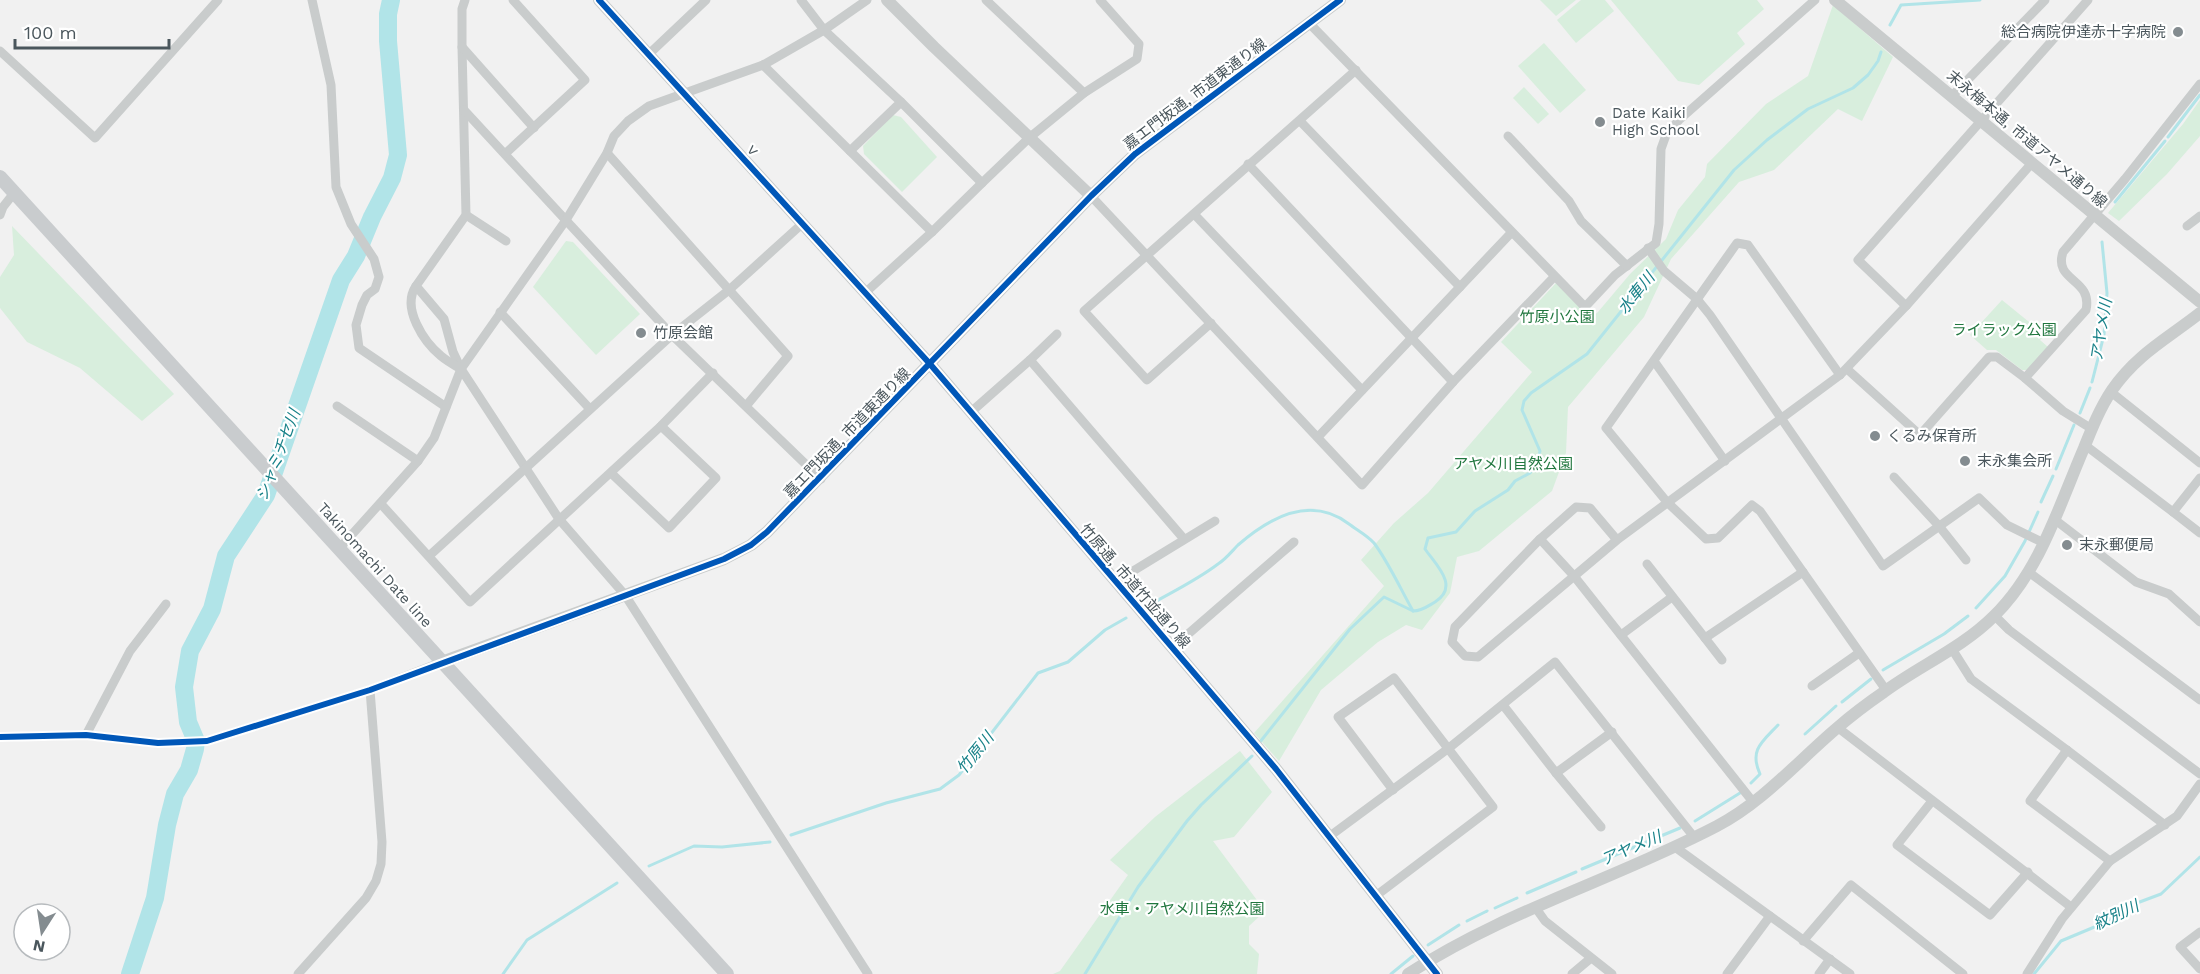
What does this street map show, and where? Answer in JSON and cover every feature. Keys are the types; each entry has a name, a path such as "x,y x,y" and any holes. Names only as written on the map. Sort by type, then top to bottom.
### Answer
{"main road":[{"name":"Takinomachi Date line","path":"0,177 727,974"}],"street":[{"path":"0,51 95,138 218,0"},
{"path":"312,0 331,85 336,187 351,224 374,259 379,277 375,289 367,295 362,305 356,325 359,348 446,407"},
{"path":"461,369 442,357 422,334 415,320 411,294 466,215 462,47 462,9 465,0"},
{"path":"506,153 585,80 513,0"},
{"path":"599,0 685,94"},
{"path":"648,54 706,0"},
{"path":"801,0 824,30 901,102 982,183"},
{"path":"338,550 381,504 434,438 461,369 566,220 607,153 614,136 628,121 649,106 763,65 824,30 867,0"},
{"path":"887,0 1091,196 1362,485 1453,382 1554,277"},
{"path":"986,0 1083,93"},
{"path":"866,292 1029,138 1083,93 1137,59 1139,44 1100,0"},
{"name":"嘉エ門坂通, 市道東通り線","path":"442,662 724,559 751,545 821,479 1091,196 1135,154 1340,0"},
{"path":"1309,23 1585,308 1615,274 1656,243 1659,225 1661,149 1666,135 1678,120 1815,0"},
{"name":"末永梅本通, 市道アヤメ通り線","path":"1835,0 2200,302"},
{"path":"1952,96 2045,0"},
{"path":"1906,306 1858,260 2088,0"},
{"path":"462,47 534,128"},
{"path":"763,65 932,232"},
{"path":"1211,323 1147,380 1083,311 1356,70"},
{"path":"2025,378 2086,310 2089,300 2086,294 2061,267 2063,252 2200,84"},
{"name":"ｖ","path":"685,94 803,223"},
{"path":"850,151 901,102"},
{"path":"464,110 672,335 821,479"},
{"path":"1300,121 1460,287"},
{"path":"1508,136 1569,201 1581,221 1627,266"},
{"path":"607,153 788,356 746,406"},
{"path":"1617,540 1590,508 1576,507 1540,539 1455,627 1452,642 1465,656 1478,657 1617,540 1844,372 1906,306 2032,163"},
{"path":"1248,164 1453,382"},
{"path":"0,215 3,207 14,194"},
{"path":"1194,214 1362,390"},
{"path":"466,215 506,241"},
{"path":"2187,226 2200,216"},
{"path":"429,556 672,335 729,290 803,223"},
{"name":"竹原通, 市道竹並通り線","path":"803,223 930,364 1276,769 1437,974"},
{"path":"1318,437 1511,234"},
{"path":"1886,690 1760,511 1752,505 1718,538 1706,539 1667,502 1606,428 1737,243 1748,245 1844,372 1920,435 1989,357 1997,357 2063,411 2092,429"},
{"path":"1648,248 1661,268 1697,299 1883,566 1979,498 2007,525 2044,543"},
{"path":"416,286 444,319 453,352 461,369 525,469 560,519 625,595 868,974"},
{"path":"500,312 590,409"},
{"path":"1408,974 1471,936 1675,847 1718,825 1753,802 1837,728 1886,690 1952,649 1995,616 2030,573 2092,429 2111,392 2149,349 2200,313"},
{"path":"971,412 1057,334"},
{"path":"1030,360 1184,539"},
{"path":"1654,361 1725,461"},
{"path":"381,504 470,602 611,473 713,374"},
{"path":"2111,392 2200,463"},
{"path":"337,405 418,460"},
{"path":"611,473 669,528 716,478 661,426"},
{"path":"2085,445 2200,533"},
{"path":"1894,477 1939,526 1966,560"},
{"path":"2172,512 2200,478"},
{"path":"2054,519 2136,582 2169,594 2200,622"},
{"path":"1114,582 1215,521"},
{"path":"1540,539 1574,576 1753,802"},
{"path":"1172,648 1294,542"},
{"path":"1647,564 1722,660"},
{"path":"1705,638 1803,572"},
{"path":"2030,573 2200,700"},
{"path":"1621,635 1672,597"},
{"path":"86,735 130,651 166,604"},
{"path":"1995,616 2009,630 2200,774"},
{"path":"1952,649 1971,679 2165,825"},
{"path":"1812,686 1859,653"},
{"path":"0,737 86,735 158,743 207,741 370,690 442,662"},
{"path":"1330,836 1449,748 1555,662 1694,837"},
{"path":"1377,895 1493,807 1394,678 1338,717 1393,790"},
{"path":"298,974 366,898 376,881 381,864 370,690"},
{"path":"1503,705 1601,826"},
{"path":"1837,728 2071,907"},
{"path":"1556,773 1612,732"},
{"path":"2067,750 2030,801 2110,861"},
{"path":"2026,974 2071,907 2110,861 2177,816 2200,784"},
{"path":"1932,801 1897,845 1990,915 2028,872"},
{"path":"1675,847 1850,974"},
{"path":"1803,941 1851,885 1963,974"},
{"path":"1535,907 1545,921 1612,974"},
{"path":"1727,974 1770,916"},
{"path":"2200,932 2180,947 2200,969"},
{"path":"1572,974 1591,958"},
{"path":"1819,974 1830,959"}],"green space":[{"path":"1540,0 1576,0 1556,16"},
{"path":"1581,0 1605,0 1614,11 1576,43 1557,20"},
{"path":"1611,0 1757,0 1764,9 1737,33 1745,44 1699,85 1678,81"},
{"name":"アヤメ川自然公園","path":"1833,5 1893,57 1862,121 1838,109 1774,170 1739,182 1671,259 1644,317 1568,407 1566,453 1552,491 1479,551 1457,557 1450,593 1422,630 1406,625 1378,642 1321,690 1279,761 1254,733 1384,586 1361,560 1394,523 1428,493 1532,372 1501,342 1556,283 1592,317 1598,312 1630,274 1666,239 1678,210 1705,177 1707,164 1766,104 1808,76"},
{"path":"1544,43 1586,90 1560,113 1518,66"},
{"path":"1524,87 1549,114 1538,124 1513,98"},
{"path":"2200,100 2200,136 2167,174 2119,221 2108,213 2183,124"},
{"path":"893,115 901,117 937,157 902,192 864,154 863,146"},
{"path":"12,226 174,394 142,421 80,368 27,342 0,308 0,277 14,255"},
{"path":"566,241 573,242 640,314 596,355 533,287"},
{"name":"ライラック公園","path":"2002,300 2045,335 2040,340 2048,347 2028,370 2022,370 1996,350 1987,350 1970,335"},
{"name":"水車・アヤメ川自然公園","path":"1240,751 1272,792 1234,837 1213,841 1265,911 1249,926 1249,944 1259,954 1257,974 1053,974 1060,971 1128,875 1110,860 1155,817"}],"waterway":[{"name":"シャミチセ川","path":"130,974 155,898 167,825 175,794 189,770 195,749 196,741 188,722 184,687 190,651 212,609 226,556 266,495 341,280 356,256 372,217 392,178 398,155 388,41 388,14 391,0"},
{"name":"水車川","path":"1890,25 1901,5 1980,0"},
{"name":"水車川","path":"1413,611 1435,602 1446,589 1444,576 1425,549 1428,538 1456,532 1475,511 1508,490 1515,481 1530,473 1538,459 1540,451 1522,410 1524,401 1531,393 1587,354 1734,170 1767,140 1808,109 1853,88 1868,75 1878,61 1881,52"},
{"name":"アヤメ川","path":"2168,137 2200,95"},
{"name":"アヤメ川","path":"2115,202 2165,141"},
{"name":"アヤメ川","path":"2092,382 2104,335 2107,293 2102,242"},
{"name":"アヤメ川","path":"2080,413 2090,388"},
{"name":"アヤメ川","path":"2056,469 2074,425"},
{"name":"アヤメ川","path":"2041,502 2053,476"},
{"name":"竹原川","path":"1151,604 1210,570 1250,535 1277,518 1291,513 1320,511 1335,515 1372,540 1413,611"},
{"name":"アヤメ川","path":"1976,608 2005,576 2038,512"},
{"path":"1260,742 1350,629 1384,597 1411,610"},
{"name":"アヤメ川","path":"1883,670 1944,634 1968,616"},
{"name":"竹原川","path":"791,835 886,803 940,789 959,775 1038,673 1068,662 1105,630 1126,618"},
{"name":"アヤメ川","path":"1842,702 1871,679"},
{"name":"アヤメ川","path":"1805,734 1836,706"},
{"name":"アヤメ川","path":"1751,783 1760,774 1756,759 1759,747 1778,725"},
{"path":"1085,974 1138,887 1187,821 1252,756"},
{"name":"アヤメ川","path":"1695,821 1740,793"},
{"name":"アヤメ川","path":"1582,869 1680,828"},
{"name":"竹原川","path":"649,866 694,846 722,847 770,842"},
{"name":"紋別川","path":"2034,974 2061,941 2104,923 2129,906 2161,894 2200,857"},
{"name":"アヤメ川","path":"1527,893 1576,872"},
{"name":"竹原川","path":"503,974 527,940 617,883"},
{"name":"アヤメ川","path":"1495,908 1517,898"},
{"name":"アヤメ川","path":"1467,921 1487,911"},
{"name":"アヤメ川","path":"1428,945 1459,925"},
{"name":"アヤメ川","path":"1391,974 1413,956"}],"cycle path":[{"path":"599,0 930,364 1276,769 1437,974"},
{"path":"0,737 86,735 158,743 207,741 370,690 724,559 751,545 767,532 1091,196 1135,154 1340,0"}],"place":[{"name":"総合病院伊達赤十字病院","path":"2178,32"},
{"name":"Date Kaiki High School","path":"1600,122"},
{"name":"竹原会館","path":"641,333"},
{"name":"くるみ保育所","path":"1875,436"},
{"name":"末永集会所","path":"1965,461"},
{"name":"末永郵便局","path":"2067,545"}],"park label":[{"name":"竹原小公園","path":"1557,317"}]}
